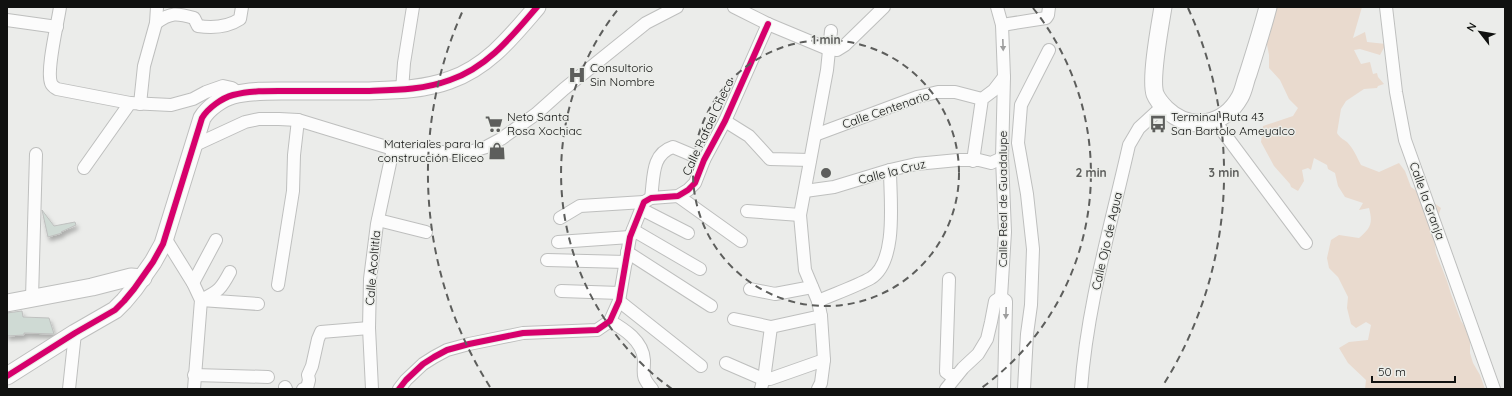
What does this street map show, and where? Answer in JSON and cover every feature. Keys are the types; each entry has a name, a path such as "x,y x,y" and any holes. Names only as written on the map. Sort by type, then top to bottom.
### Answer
{"street":[{"path":"60,7 50,67 50,81 52,86 57,89 135,103 171,105 193,100 206,92 223,86 232,88 240,94"},
{"path":"84,168 135,103 156,23 157,7"},
{"path":"156,23 165,16 172,14 194,18 198,26 207,27 232,24 240,19 242,7"},
{"path":"402,90 404,63 413,7"},
{"path":"7,376 75,333 115,310 143,278 165,238 193,146 205,114 226,98 240,94 282,91 402,90 434,85 451,80 477,68 503,47 537,7"},
{"path":"193,146 245,122 279,118 298,120 393,149 457,153 473,151 501,139 536,114 570,84 646,23 677,7"},
{"path":"734,7 768,24 828,49 837,50 846,45 884,7"},
{"name":"Calle Real de Guadalupe","path":"997,7 1002,25 1004,77 1002,158 1005,232 1001,297 1006,301 1004,389"},
{"path":"1163,7 1157,48 1154,87 1156,96 1163,106 1174,116 1185,121 1201,124 1215,121 1230,110 1240,97 1262,31 1268,7"},
{"name":"Calle la Granja","path":"1386,7 1396,92 1405,140 1494,389"},
{"path":"1002,25 1048,12"},
{"path":"7,20 57,27"},
{"name":"Calle Rafael Checa","path":"678,196 688,190 695,183 704,160 725,121 768,24"},
{"path":"818,389 821,383 824,360 821,316 818,301 805,270 800,215 827,70 831,31"},
{"path":"1024,389 1027,334 1031,305 1033,249 1027,194 1018,143 1021,105 1049,50"},
{"path":"973,161 982,99 994,90 1004,77"},
{"name":"Calle Centenario","path":"815,135 917,97 938,92 955,92 982,99"},
{"name":"Calle Ojo de Agua","path":"1082,389 1084,355 1098,277 1129,145 1139,128 1163,106"},
{"path":"278,285 294,191 294,155 298,120"},
{"path":"725,121 749,136 770,159 810,160"},
{"path":"1215,121 1306,243"},
{"path":"399,389 423,364 447,350 523,333 598,330 610,320 620,297 631,234 645,203 656,158 664,149 673,147 704,160"},
{"name":"Calle Acoltitla","path":"372,389 369,328 370,279 378,220 393,149"},
{"path":"32,298 36,154"},
{"name":"Calle la Cruz","path":"805,191 834,187 890,170 916,164 958,160 979,160 991,163 1002,158"},
{"path":"818,301 872,277 881,268 885,260 889,242 890,170"},
{"path":"560,218 580,206 645,203 678,196 741,241"},
{"path":"645,203 688,233"},
{"path":"747,211 800,215"},
{"path":"378,220 426,232"},
{"path":"558,242 631,234 700,269"},
{"path":"165,238 193,283 201,300 194,389"},
{"path":"193,283 216,240"},
{"path":"547,260 626,257 711,306"},
{"path":"201,300 217,292 223,286 230,272"},
{"path":"7,303 92,287 131,277 143,278"},
{"path":"949,279 946,372 950,375 957,375"},
{"path":"750,289 775,294 812,287"},
{"path":"561,292 620,297 701,366"},
{"path":"946,389 957,375 978,354 987,340 995,302 1001,297"},
{"path":"201,300 258,304"},
{"path":"734,319 771,327 821,316"},
{"path":"610,320 634,338 644,358 643,373 645,381 652,389"},
{"path":"762,384 771,327"},
{"path":"303,389 307,388 309,380 308,375 312,366 321,332 369,328"},
{"path":"70,389 75,333"},
{"path":"762,384 770,379 824,360"},
{"path":"726,363 762,384"},
{"path":"194,375 268,377"}],"shaded area":[{"path":"1263,7 1362,7 1353,38 1365,32 1367,42 1386,44 1380,55 1360,49 1354,50 1361,64 1370,62 1373,74 1377,73 1378,77 1384,84 1378,86 1377,88 1364,89 1346,101 1341,109 1337,133 1351,147 1361,165 1379,172 1399,163 1405,171 1411,187 1441,208 1433,231 1436,253 1461,321 1470,334 1470,353 1485,389 1365,389 1366,380 1348,363 1339,348 1349,342 1368,340 1371,325 1366,322 1356,328 1351,324 1347,308 1348,297 1338,277 1329,268 1327,258 1331,240 1339,235 1359,238 1366,231 1371,221 1369,208 1359,210 1363,203 1345,197 1338,186 1335,173 1328,169 1327,165 1314,158 1311,170 1308,168 1302,170 1304,181 1298,191 1291,187 1274,166 1261,142 1263,126 1293,116 1298,108 1289,99 1280,80 1269,68 1269,55 1263,24"}],"building":[{"path":"42,210 54,226 75,222 76,225 61,232 62,233 48,237"},
{"path":"22,311 23,317 49,318 54,334 24,333 24,335 7,336 7,313"}],"cycle path":[{"path":"7,376 75,333 115,310 134,289 153,262 163,244 202,118 224,98 240,93 271,91 366,91 409,89 430,86 464,74 488,59 509,39 537,7"},
{"path":"399,389 423,364 447,350 523,333 597,330 610,321 619,301 630,237 644,202 651,198 678,196 688,190 695,183 704,160 725,121 768,24"}],"place":[{"name":"Consultorio Sin Nombre","path":"577,75"},
{"name":"Neto Santa Rosa Xochiac","path":"494,124"},
{"name":"Terminal Ruta 43 San Bartolo Ameyalco","path":"1158,124"},
{"name":"Materiales para la construcción Eliceo","path":"497,151"}]}
